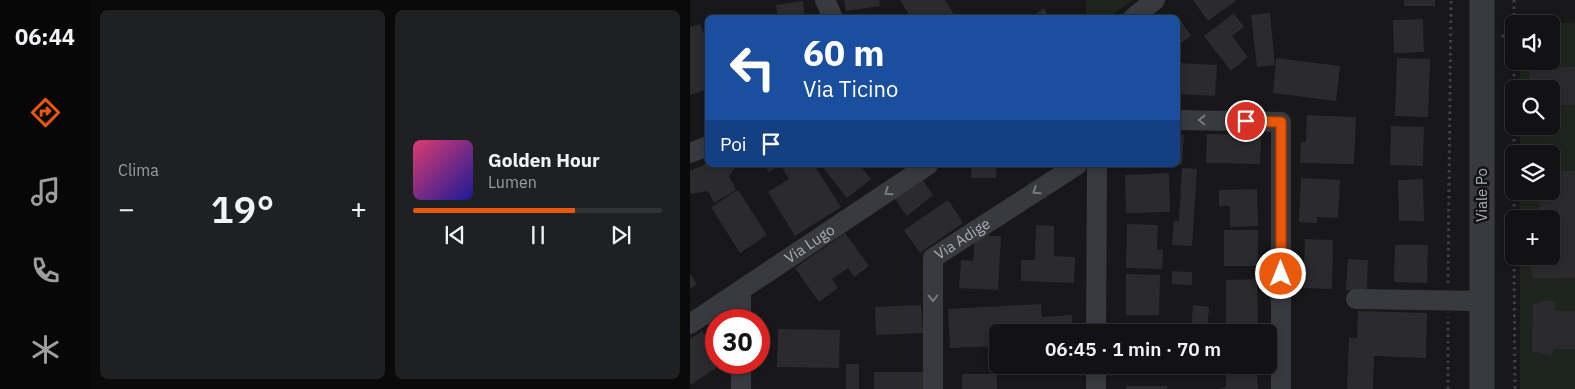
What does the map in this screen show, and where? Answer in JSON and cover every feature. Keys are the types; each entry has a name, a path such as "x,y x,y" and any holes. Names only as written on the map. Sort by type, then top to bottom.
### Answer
{"street":[{"path":"825,0 832,15"},
{"path":"1137,15 1156,0"},
{"name":"Viale Po","path":"1482,0 1482,389"},
{"path":"1180,120 1281,122 1281,389"},
{"path":"690,152 705,147"},
{"name":"Via Lugo","path":"690,324 925,167"},
{"name":"Via Adige","path":"933,389 932,258 1074,167"},
{"path":"1096,324 1097,167"},
{"path":"741,290 741,309"},
{"path":"1356,299 1482,301"},
{"path":"741,374 741,389"},
{"path":"1096,374 1096,389"}],"path":[{"path":"1448,389 1451,0"},
{"path":"1514,0 1514,15"},
{"path":"1514,265 1515,389"}],"shaded area":[{"path":"1086,0 1133,0 1111,15 1086,15"},
{"path":"1560,23 1575,23 1575,67 1560,67"},
{"path":"1520,70 1530,70 1530,80 1520,80"},
{"path":"1560,105 1575,105 1575,171 1560,171 1560,145 1520,145 1520,135 1560,135"},
{"path":"1520,200 1539,200 1539,210 1520,210"},
{"path":"1520,265 1529,265 1533,279 1575,278 1575,311 1555,311 1555,302 1550,300 1533,304 1532,351 1552,356 1554,349 1575,349 1575,389 1520,389"}],"building":[{"path":"844,0 879,0 880,6 846,11"},
{"path":"900,0 945,0 954,15 909,15"},
{"path":"1193,0 1237,0 1208,21"},
{"path":"1404,0 1435,0 1435,6 1404,6"},
{"path":"803,1 805,15 778,15 776,5"},
{"path":"1044,8 1048,15 1034,15"},
{"path":"1234,13 1244,27 1232,36 1248,57 1231,71 1204,36"},
{"path":"1270,13 1275,65 1257,67 1251,15"},
{"path":"1423,19 1424,52 1394,53 1393,20"},
{"path":"1180,20 1191,36 1180,44"},
{"path":"700,24 705,36 705,90 690,95 690,27"},
{"path":"1276,58 1340,66 1336,101 1273,93"},
{"path":"1397,58 1430,59 1428,117 1395,116"},
{"path":"1180,63 1217,65 1215,96 1180,94"},
{"path":"1560,67 1575,67 1575,105 1560,105 1560,80 1530,80 1530,70 1560,70"},
{"path":"1307,115 1356,117 1354,164 1300,163 1301,142 1306,142"},
{"path":"1391,126 1424,127 1423,166 1390,165"},
{"path":"1180,134 1184,135 1182,165 1180,165"},
{"path":"1207,134 1261,135 1260,164 1206,163"},
{"path":"705,164 705,167 736,167 729,176 736,190 714,203 708,191 690,194 690,171"},
{"path":"765,167 777,167 769,172"},
{"path":"781,167 815,167 841,207 795,236 768,192 789,179"},
{"path":"823,167 861,167 871,179 847,198"},
{"path":"971,167 997,167 996,178 971,178"},
{"path":"1182,168 1197,169 1192,246 1172,245 1174,221 1179,221"},
{"path":"1560,171 1575,171 1575,278 1533,279 1529,265 1560,265 1560,210 1539,210 1539,200 1560,200"},
{"path":"1169,173 1170,212 1126,213 1125,175"},
{"path":"919,175 933,195 907,216 892,195"},
{"path":"1301,178 1340,180 1338,218 1317,217 1317,223 1299,222"},
{"path":"1423,179 1424,221 1399,221 1398,180"},
{"path":"1257,189 1258,226 1230,227 1230,206 1219,206 1219,190"},
{"path":"738,190 767,235 740,253 711,207"},
{"path":"948,200 963,223 920,253 904,230"},
{"path":"1127,224 1158,225 1157,250 1163,250 1162,269 1126,268"},
{"path":"1036,225 1054,226 1054,256 1075,257 1074,283 1021,281 1021,260 1035,260"},
{"path":"1224,230 1258,230 1258,266 1224,266"},
{"path":"845,233 869,266 854,277 848,268 832,279 838,288 819,302 795,268"},
{"path":"975,235 1001,236 998,290 959,288 961,260 973,261"},
{"path":"1305,239 1333,240 1332,289 1303,288"},
{"path":"1395,245 1428,245 1427,283 1394,282"},
{"path":"1348,259 1368,260 1367,291 1346,290"},
{"path":"1172,271 1192,272 1192,285 1172,284"},
{"path":"690,274 697,284 690,289"},
{"path":"1126,274 1160,275 1159,315 1126,315"},
{"path":"1257,279 1258,323 1226,324 1226,280"},
{"path":"1550,300 1555,302 1555,311 1575,311 1575,349 1554,349 1552,356 1532,351 1533,304"},
{"path":"1041,304 1042,317 1072,315 1073,324 989,324 989,346 950,348 948,309"},
{"path":"921,305 923,333 876,335 875,307"},
{"path":"1193,305 1209,307 1208,324 1192,324"},
{"path":"1358,311 1427,313 1426,358 1374,356 1373,389 1347,389 1349,338 1357,338"},
{"path":"778,329 840,330 839,368 777,367"},
{"path":"702,331 705,335 705,374 707,374 690,385 690,339"},
{"path":"846,364 859,364 859,389 846,389"},
{"path":"874,372 925,372 925,389 874,389"},
{"path":"962,374 997,374 997,389 962,389"},
{"path":"1226,374 1257,374 1258,389 1218,389 1226,387"},
{"path":"1126,386 1167,386 1167,389 1126,389"}],"route":[{"path":"1246,121 1281,122 1281,274"}]}
